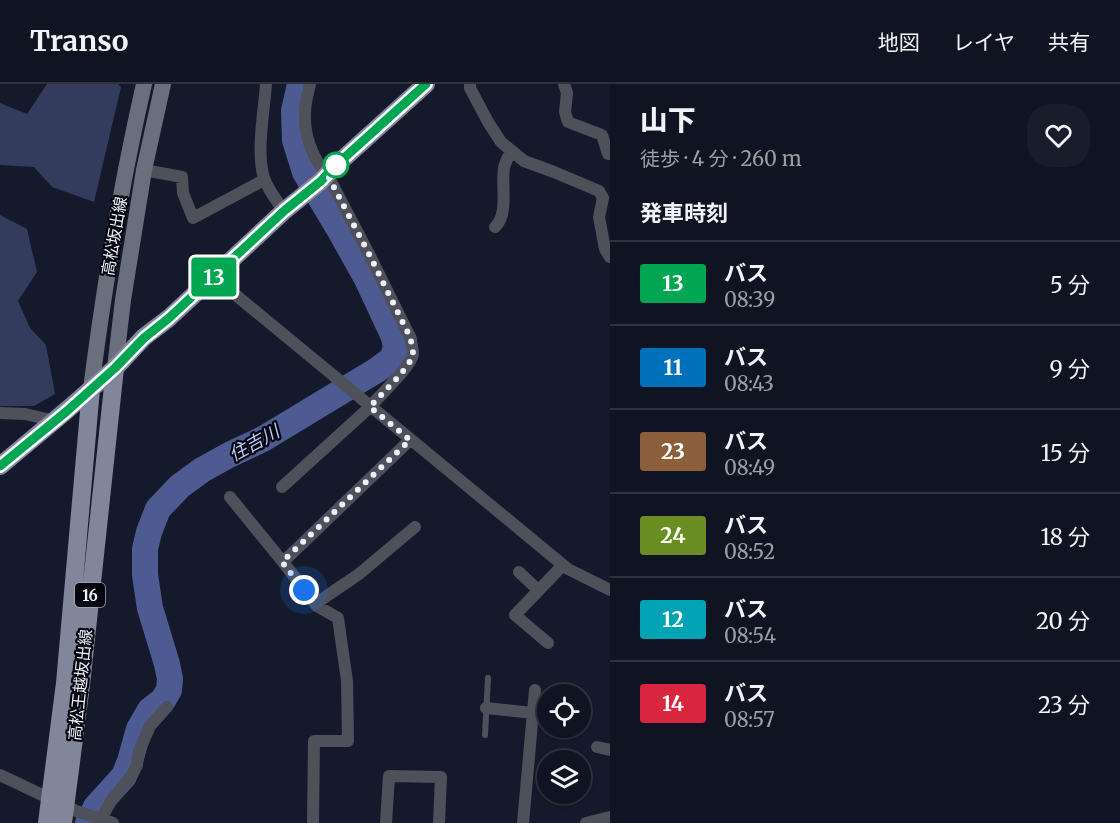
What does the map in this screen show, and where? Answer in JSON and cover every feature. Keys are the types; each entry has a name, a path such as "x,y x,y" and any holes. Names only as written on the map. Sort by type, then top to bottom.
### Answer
{"main road":[{"name":"高松坂出線","path":"91,389 115,225 144,84"},
{"name":"高松坂出線","path":"115,368 123,300 144,170 163,84"},
{"path":"0,466 115,368 144,338 169,318 426,84"},
{"name":"高松王越坂出線","path":"47,823 60,809 81,685 115,368"},
{"name":"高松王越坂出線","path":"60,809 65,683 91,389"}],"street":[{"path":"266,84 260,147 264,180 284,211"},
{"path":"282,487 370,407 409,365 413,353 411,339 369,254 308,145 305,112 310,84"},
{"path":"470,84 488,122 501,142 511,151 524,161 599,191 607,198 599,217 605,249 610,257"},
{"path":"564,84 567,93 565,112 568,122 602,135 608,154"},
{"path":"495,227 500,222 504,196 502,188 504,165 511,151"},
{"path":"144,170 182,177 183,194 193,218 264,180"},
{"path":"214,277 562,565 610,590"},
{"path":"0,413 25,414 55,421"},
{"path":"282,562 410,440"},
{"path":"230,497 317,606 339,618 347,681 348,741 314,741 313,823"},
{"path":"315,603 359,574 415,527"},
{"path":"548,643 515,615 562,565"},
{"path":"519,572 538,591"},
{"path":"523,823 535,690"},
{"path":"0,775 60,809 99,819 132,776 150,726 167,707"},
{"path":"486,708 533,713"},
{"path":"597,747 610,750"},
{"path":"386,823 389,776 441,777 439,823"},
{"path":"586,823 610,817"}],"lane":[{"path":"484,735 488,678"}],"shaded area":[{"path":"47,84 118,84 121,87 94,202 52,187 34,167 0,165 0,103 27,114"},
{"path":"0,215 27,229 37,272 18,301 30,328 46,345 55,394 34,406 0,406"}],"waterway":[{"name":"住吉川","path":"88,823 96,807 124,776 139,729 150,710 163,700 169,690 170,679 167,664 150,608 145,575 145,549 158,509 180,486 202,470 263,439 377,370 392,359 396,348 394,337 367,279 305,172 295,140 294,111 300,84"}],"bus line":[{"name":"13","path":"0,466 115,368 144,338 169,318 426,84"}],"route":[{"path":"304,590 282,562 410,440 370,407 409,365 413,353 411,339 327,174 336,165"}]}
